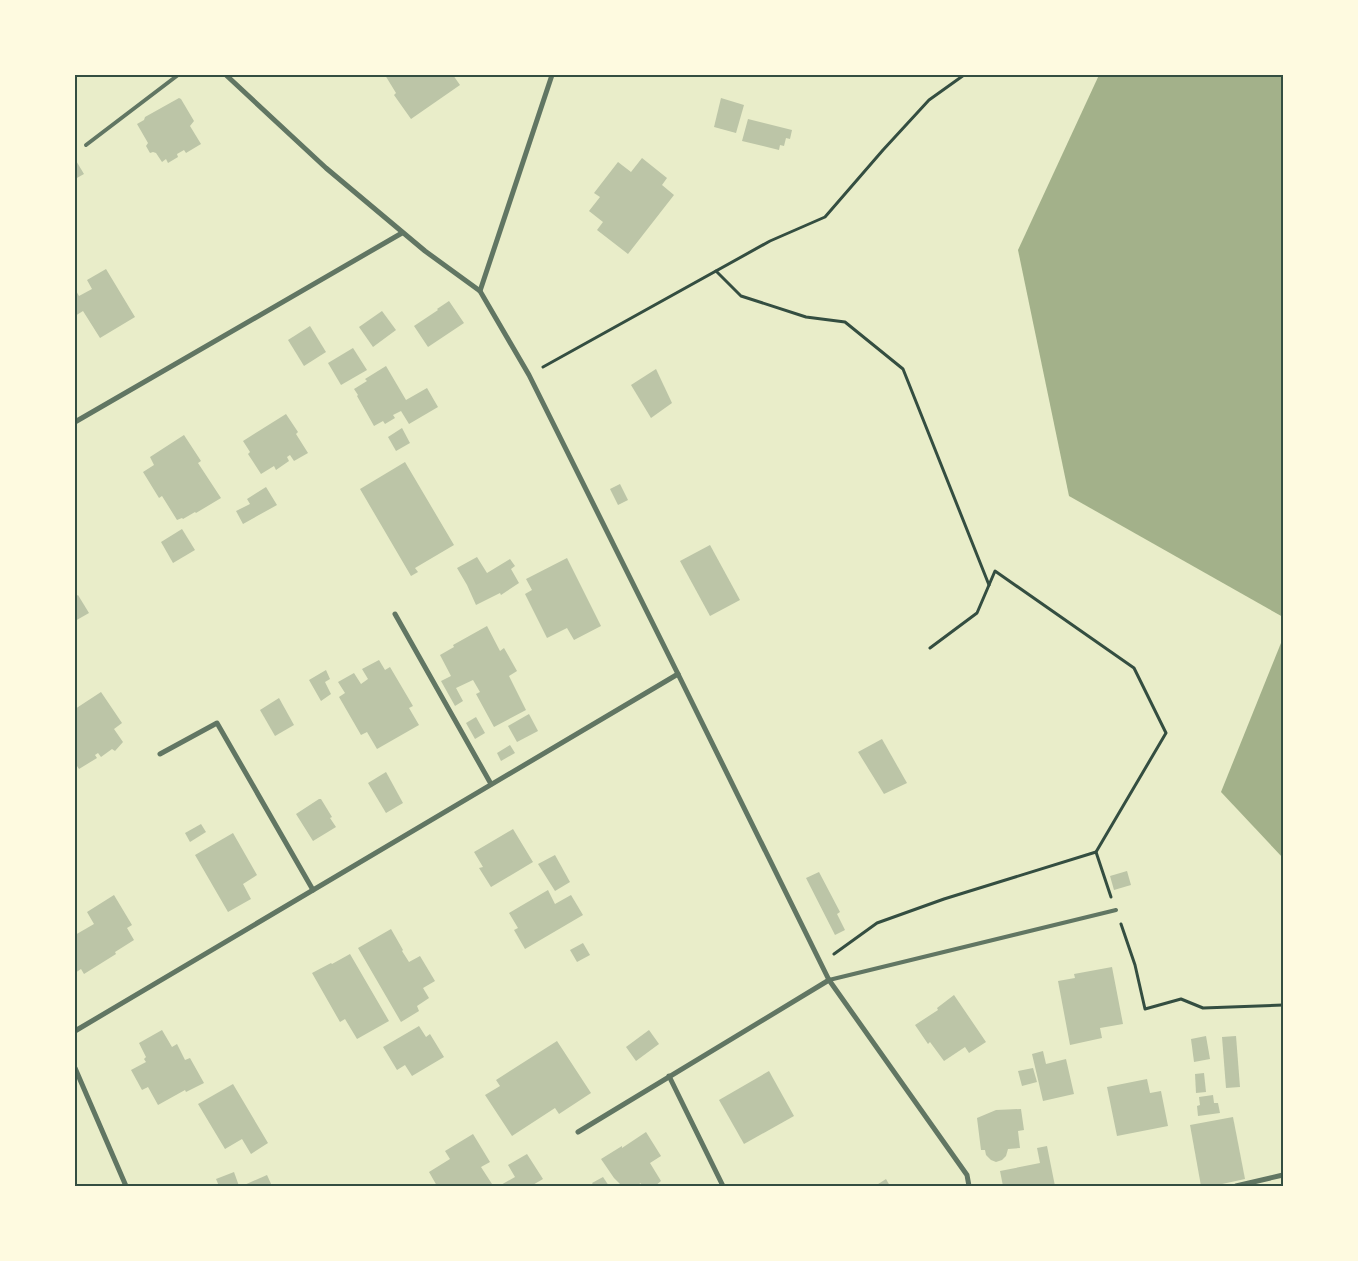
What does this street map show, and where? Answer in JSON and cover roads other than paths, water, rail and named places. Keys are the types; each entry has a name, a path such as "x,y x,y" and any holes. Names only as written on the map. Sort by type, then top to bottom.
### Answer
{"street":[{"path":"226,75 326,168 425,251 480,291 529,375 829,980 967,1175 970,1186"},
{"path":"480,291 552,75"},
{"path":"75,422 402,232"},
{"path":"395,614 491,784"},
{"path":"75,1031 678,674"},
{"path":"160,754 217,723 313,890"},
{"path":"578,1132 829,980"},
{"path":"75,1068 126,1186"},
{"path":"669,1076 723,1186"},
{"path":"1236,1186 1283,1175"}],"lane":[{"path":"86,145 178,75"},
{"path":"829,980 1116,910"}]}
